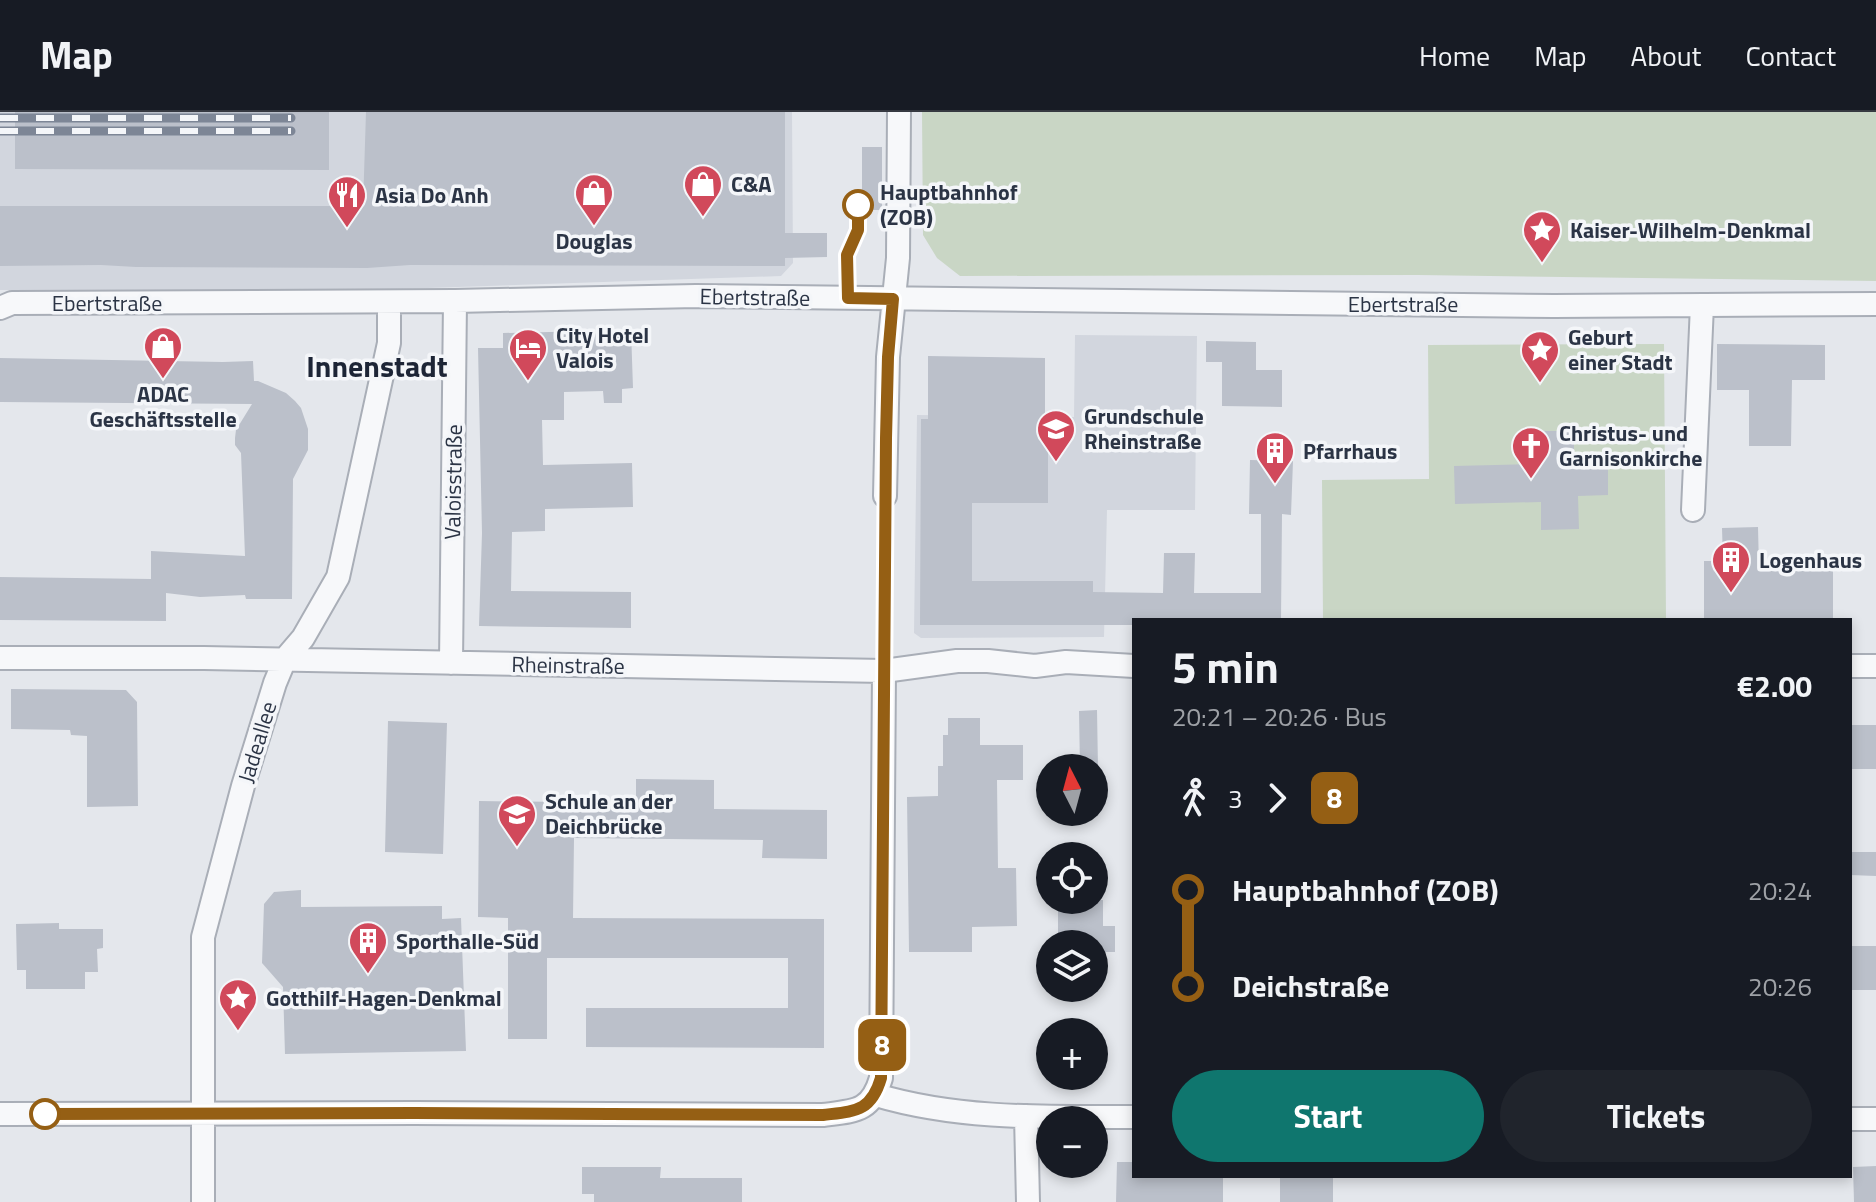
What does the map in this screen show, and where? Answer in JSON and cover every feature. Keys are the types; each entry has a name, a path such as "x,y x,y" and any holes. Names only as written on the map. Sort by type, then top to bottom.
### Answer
{"street":[{"path":"885,496 888,357 898,258 899,112"},
{"name":"Ebertstraße","path":"0,308 12,303 389,302 641,297 893,299 1302,312 1876,304"},
{"name":"Valoisstraße","path":"451,663 455,301"},
{"name":"Jadeallee","path":"203,1202 203,937 261,726 285,659 303,638 338,577 389,343 389,302"},
{"path":"1693,510 1702,305"},
{"name":"Rheinstraße","path":"0,658 285,659 884,671 957,661 1035,666 1066,662 1132,666"},
{"path":"1852,666 1876,666"},
{"path":"0,1114 823,1115 864,1107 876,1095 881,1078 884,671"},
{"path":"876,1095 932,1109 974,1114 1132,1117"},
{"path":"1026,1116 1028,1202"},
{"path":"1852,1119 1876,1119"}],"shaded area":[{"path":"0,112 792,112 793,263 781,276 367,290 0,290"},
{"name":"Grundschule Rheinstraße","path":"1075,335 1197,336 1195,510 1107,510 1104,637 921,638 914,633 917,415 1074,417"}],"green space":[{"path":"922,112 1876,112 1876,281 1418,275 960,276 937,258 923,235"},
{"path":"1664,344 1666,618 1323,618 1322,480 1429,479 1428,345"}],"building":[{"path":"15,112 329,112 329,170 15,169"},
{"path":"366,112 785,112 785,233 827,233 827,257 785,258 785,266 0,266 0,206 363,206"},
{"path":"862,147 882,147 882,210 862,210"},
{"path":"631,330 633,388 622,389 622,403 604,403 603,391 564,392 564,420 542,420 543,465 632,463 633,507 545,509 545,531 512,532 511,591 631,592 631,628 479,626 482,533 478,348 503,348 503,333"},
{"path":"1206,341 1256,342 1256,370 1282,370 1282,407 1222,406 1222,362 1206,362"},
{"path":"1717,344 1825,345 1825,380 1792,380 1791,446 1749,446 1749,390 1717,390"},
{"path":"928,356 1045,358 1048,503 972,503 972,581 1093,581 1093,592 1163,593 1164,553 1195,553 1194,593 1261,593 1261,514 1249,514 1250,460 1293,461 1291,515 1282,514 1281,618 1132,618 1132,625 920,625 921,419 928,419"},
{"path":"0,358 253,361 254,381 286,393 295,401 301,408 308,429 308,450 293,479 292,599 166,593 166,621 0,620 0,577 151,579 151,551 245,556 241,453 235,445 235,438 236,430 252,404 0,402"},
{"name":"Christus- und Garnisonkirche","path":"1541,431 1574,431 1574,465 1608,464 1608,495 1578,496 1579,529 1541,530 1541,502 1455,504 1454,466 1542,464"},
{"path":"1758,527 1759,568 1833,568 1833,618 1704,618 1704,561 1723,561 1722,528"},
{"path":"11,689 126,690 137,702 138,806 87,807 87,736 71,735 70,730 11,729"},
{"path":"1097,710 1098,754 1080,754 1079,711"},
{"path":"948,718 980,718 980,745 1023,745 1023,780 997,780 998,868 1016,868 1017,926 972,927 972,952 909,952 907,797 938,796 938,766 943,766 943,735 948,735"},
{"path":"388,721 447,723 443,854 385,852"},
{"path":"1852,725 1876,725 1876,769 1852,769"},
{"path":"636,779 714,780 714,809 827,810 827,859 762,858 763,840 574,838 573,918 824,919 824,1048 586,1047 586,1008 788,1008 788,958 547,958 547,1039 508,1039 508,918 478,917 479,801 636,803"},
{"path":"1852,852 1876,852 1876,876 1852,875"},
{"name":"Sporthalle-Süd","path":"301,890 301,907 442,906 442,919 461,918 466,1051 285,1054 283,987 262,963 264,904 274,892"},
{"path":"1058,914 1103,914 1103,926 1115,926 1115,952 1108,952 1108,930 1058,930"},
{"path":"59,923 59,929 103,929 103,948 97,949 98,972 85,972 85,989 26,989 26,970 17,970 16,924"},
{"path":"1852,946 1876,946 1876,990 1852,990"},
{"path":"1117,1162 1132,1162 1132,1178 1223,1178 1223,1202 1116,1202"},
{"path":"1876,1166 1876,1202 1854,1202 1853,1167"},
{"path":"582,1167 661,1167 660,1178 742,1178 742,1202 594,1202 594,1194 582,1194"},
{"path":"1280,1178 1333,1178 1333,1202 1280,1202"}],"railway":[{"path":"0,118 291,118"},
{"path":"0,131 291,131"}],"bus line":[{"name":"8","path":"45,1114 823,1115 864,1107 876,1095 881,1078 886,438 893,299 848,298 847,255 858,230 858,205"}],"place":[{"name":"Hauptbahnhof (ZOB)","path":"858,205"},
{"name":"C&A","path":"703,218"},
{"name":"Douglas","path":"594,227"},
{"name":"Asia Do Anh","path":"347,229"},
{"name":"Kaiser-Wilhelm-Denkmal","path":"1542,264"},
{"name":"ADAC Geschäftsstelle","path":"163,380"},
{"name":"City Hotel Valois","path":"528,382"},
{"name":"Geburt einer Stadt","path":"1540,384"},
{"name":"Grundschule Rheinstraße","path":"1056,463"},
{"name":"Christus- und Garnisonkirche","path":"1531,480"},
{"name":"Pfarrhaus","path":"1275,485"},
{"name":"Logenhaus","path":"1731,594"},
{"name":"Schule an der Deichbrücke","path":"517,848"},
{"name":"Sporthalle-Süd","path":"368,975"},
{"name":"Gotthilf-Hagen-Denkmal","path":"238,1032"}],"district":[{"name":"Innenstadt","path":"377,366"}]}
